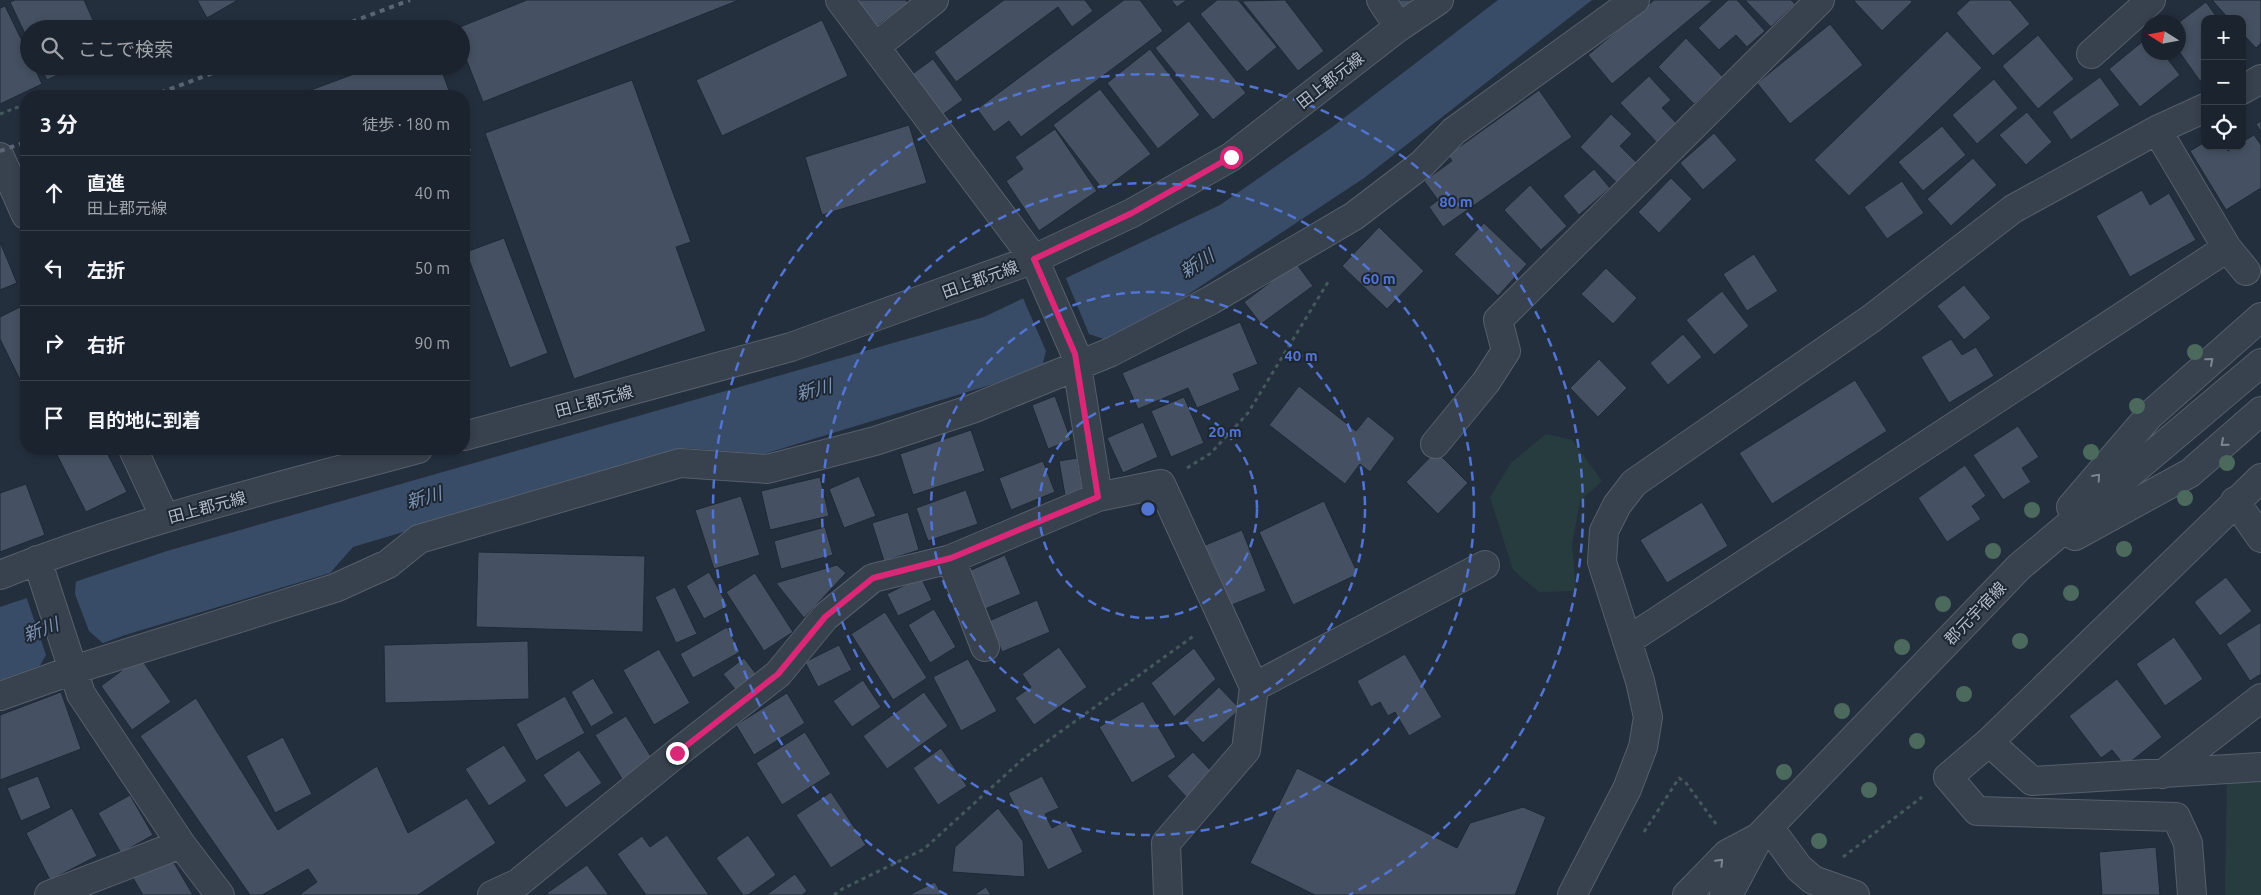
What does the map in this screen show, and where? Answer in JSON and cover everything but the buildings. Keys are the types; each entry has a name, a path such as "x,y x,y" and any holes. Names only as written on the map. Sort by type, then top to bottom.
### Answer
{"street":[{"path":"840,0 1037,265 1077,360 1098,497"},
{"path":"874,47 934,0"},
{"path":"1381,0 1399,27"},
{"name":"田上郡元線","path":"470,434 791,347 1037,265 1231,157 1399,27 1439,0"},
{"path":"0,696 72,667 335,588 388,564 419,539 680,463 767,469 866,444 972,409 1077,360 1111,352 1211,300 1354,216 1422,164 1454,131 1635,0"},
{"path":"1435,444 1486,382 1506,351 1498,320 1820,0"},
{"path":"2091,54 2151,0"},
{"path":"2246,88 2261,79"},
{"path":"1572,895 1627,789 1643,747 1648,717 1640,681 1602,562 1604,532 1617,505 1634,483 1872,318 2013,209 2157,130 2201,110"},
{"path":"2157,130 2227,248 2246,271"},
{"path":"0,157 20,202"},
{"path":"1627,641 2227,248"},
{"path":"2019,567 2149,416 2261,318"},
{"name":"郡元宇宿線","path":"1724,895 1732,886 1764,832 2019,567 2261,363"},
{"path":"2019,567 2190,473 2261,411"},
{"path":"136,455 165,518"},
{"name":"田上郡元線","path":"0,575 39,566 165,518 396,455"},
{"path":"2192,895 2188,843 2176,817 1977,811 1948,778 1989,742 2235,501 2261,478"},
{"path":"492,895 518,883 677,753 778,674 825,617 873,578 951,558 1098,497 1161,484 1254,687 1246,750 1166,843 1168,895"},
{"path":"2235,501 2261,538"},
{"path":"951,558 985,647"},
{"path":"1254,687 1485,565"},
{"path":"39,566 81,694 181,844 220,895"},
{"path":"2163,774 2261,698"},
{"path":"1989,742 2032,781 2261,767"},
{"path":"1687,895 1727,854 1764,832 1813,880 1855,895"},
{"path":"49,895 181,844"}],"path":[{"path":"0,114 20,106"},
{"path":"1161,484 1211,454 1248,413 1328,282"},
{"path":"834,895 924,849 1024,758 1222,616"},
{"path":"1638,835 1645,831 1679,778 1686,783 1712,818"},
{"path":"1813,880 1948,778"}],"green space":[{"path":"1546,434 1572,440 1602,481 1580,501 1572,544 1576,591 1539,592 1513,570 1490,497 1511,463"},
{"path":"2227,772 2261,772 2261,895 2225,895"}],"water":[{"name":"新川","path":"1498,0 1592,0 1364,178 1154,317 1020,376 764,454 684,448 353,547 330,573 125,635 0,680 0,607 167,551 984,317 1220,205 1331,128"}],"pier":[{"path":"1065,276 1089,334 1107,340 1043,363 1046,351 1022,296"},
{"path":"76,579 75,594 89,631 105,645 39,667 46,655 26,596"}],"railway":[{"path":"357,20 410,0"},
{"path":"167,90 208,75"},
{"path":"0,151 20,144"}],"route":[{"path":"677,753 778,674 825,617 873,578 951,558 1098,497 1075,354 1034,259 1132,213 1231,157"}]}
